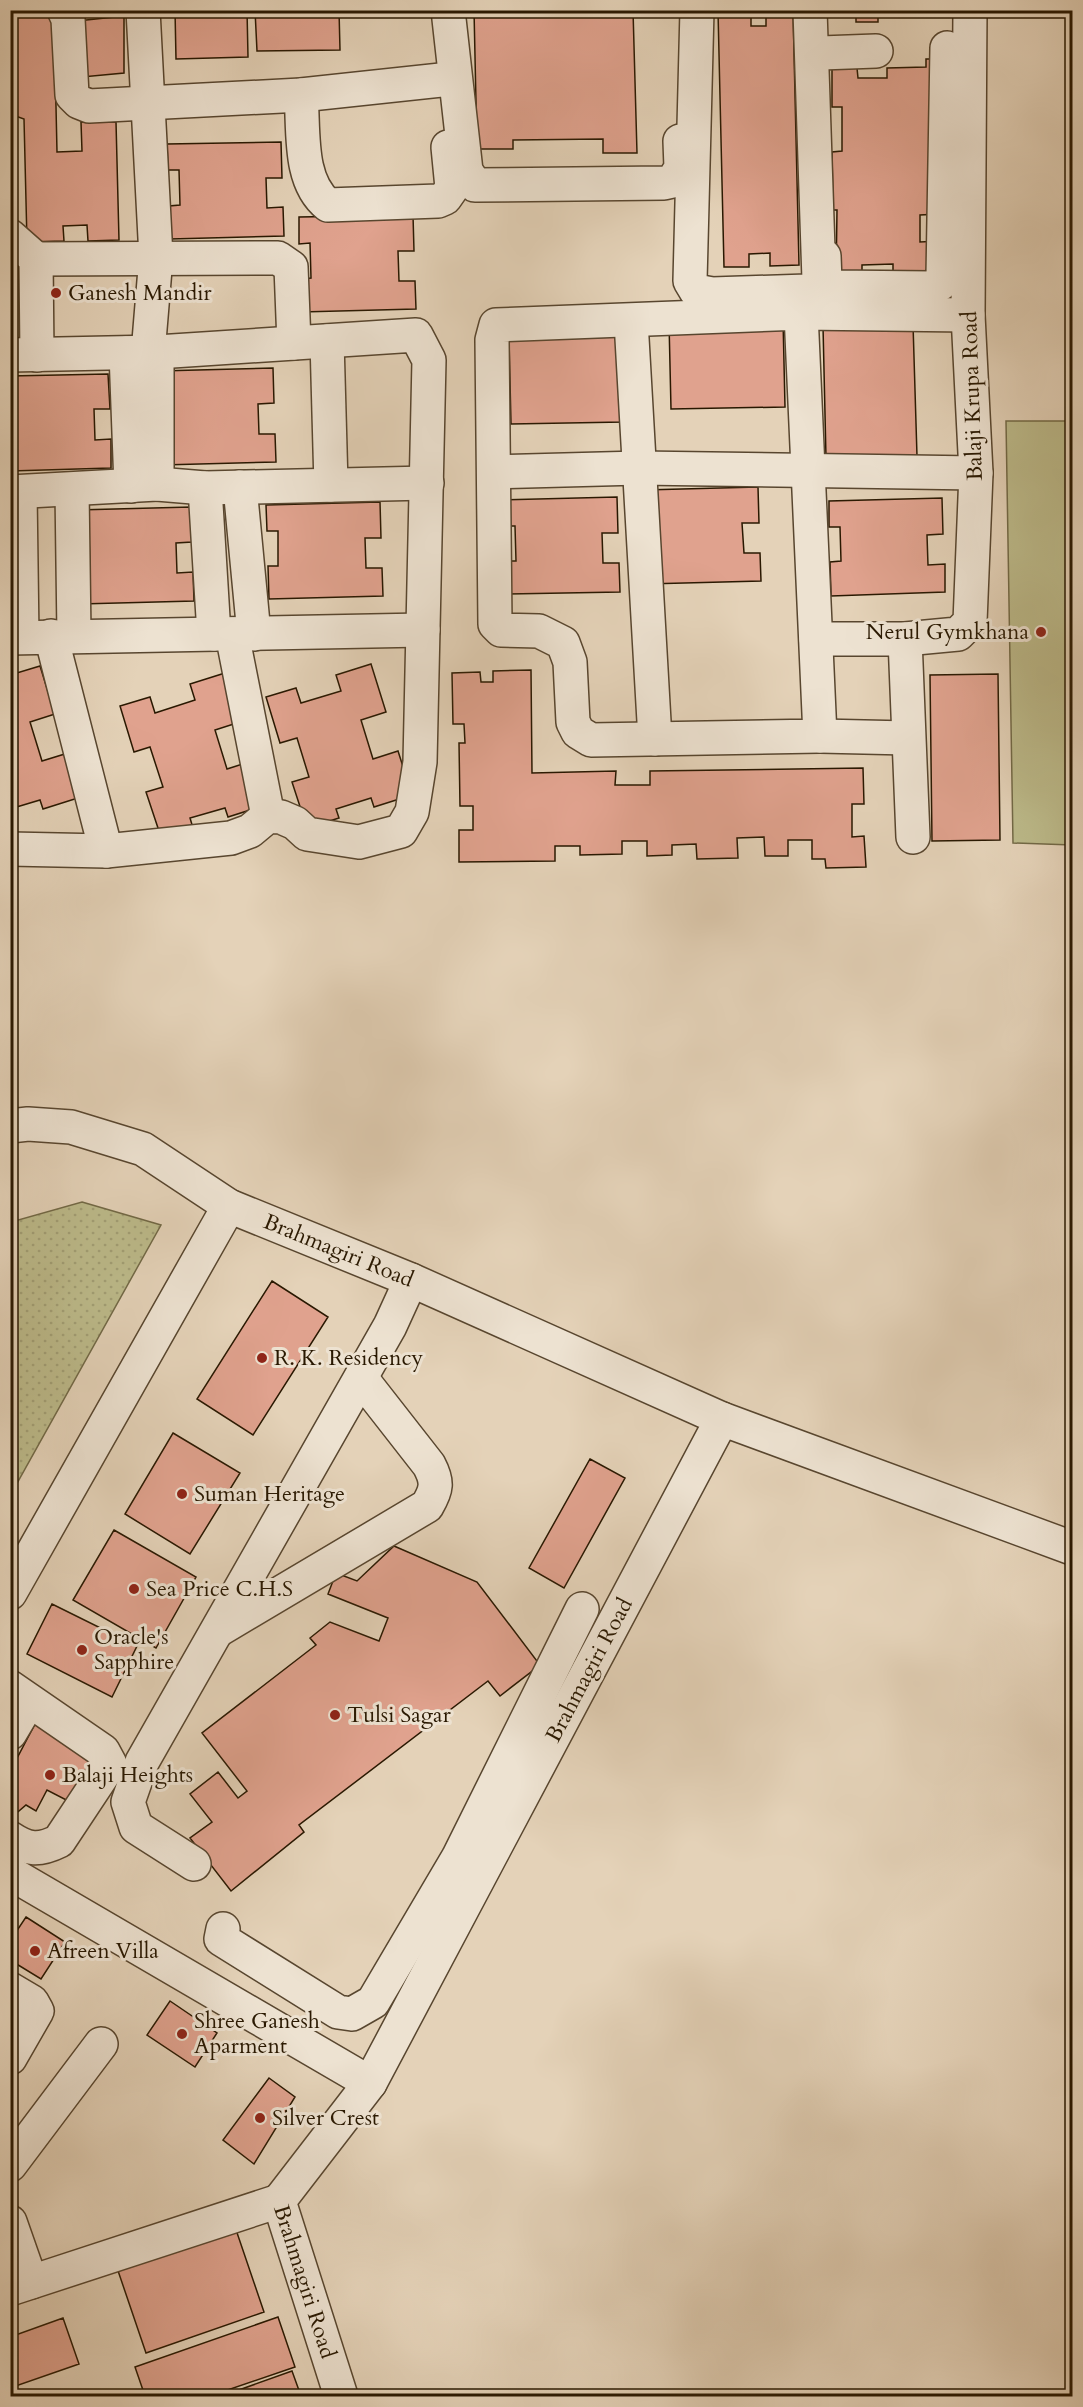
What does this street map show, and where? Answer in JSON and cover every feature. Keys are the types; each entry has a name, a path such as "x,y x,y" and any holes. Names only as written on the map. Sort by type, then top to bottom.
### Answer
{"street":[{"path":"64,10 68,19 72,95 79,102 89,106 301,95 441,80"},
{"path":"143,10 156,257 144,353 144,485"},
{"path":"301,95 308,176 315,195 328,205 438,201 445,198 452,188 433,10"},
{"path":"448,10 466,171 475,185 673,181 681,168 676,10"},
{"path":"697,10 690,281 696,291 712,294 807,291 814,288 819,280 810,10"},
{"path":"820,10 825,282 831,287 841,288 932,288 940,284 943,276 947,10"},
{"name":"Balaji Krupa Road","path":"816,639 905,639 958,634 970,622 976,473 968,315 969,10"},
{"path":"821,52 876,51"},
{"path":"268,816 288,820 307,834 359,842 401,831 412,812 420,762 429,360 416,335 144,353 24,355 19,246 156,257 278,258 291,267 294,343"},
{"path":"908,738 820,736 591,740 578,732 573,722 570,662 563,642 539,631 501,630 496,627 494,618 492,340 496,325 801,313 968,315"},
{"path":"801,313 820,736"},
{"path":"632,321 655,739"},
{"path":"327,341 331,485"},
{"path":"494,472 639,468 976,473"},
{"path":"106,851 39,637 15,492 144,485 205,488 426,483"},
{"path":"233,634 240,487"},
{"path":"205,488 268,816"},
{"path":"39,637 72,490"},
{"path":"39,637 423,630"},
{"path":"905,639 913,837"},
{"path":"10,849 106,851 231,838 250,831 268,816"},
{"name":"Brahmagiri Road","path":"10,1126 28,1124 71,1127 143,1149 229,1206 411,1280 722,1419 470,1865 370,2083 279,2201 341,2397"},
{"path":"10,1593 229,1206"},
{"path":"194,1864 136,1827 128,1802 142,1762 361,1378 390,1326 411,1280"},
{"path":"216,1631 427,1506 437,1490 435,1477 429,1465 361,1378"},
{"path":"722,1419 1072,1548"},
{"path":"223,1929 221,1939 338,2012 352,2014 373,2001 470,1865 582,1609"},
{"path":"10,1733 20,1694 103,1751 110,1764 58,1840 45,1848 26,1849 10,1838"},
{"path":"28,1873 370,2083"},
{"path":"10,1989 32,2002 37,2011 10,2058"},
{"path":"10,2165 32,2123 101,2044"},
{"path":"10,2222 21,2286 279,2201"}],"shaded area":[{"name":"Nerul Gymkhana","path":"1006,421 1072,421 1072,845 1013,843"},
{"path":"82,1202 161,1225 11,1494 11,1222"}],"building":[{"path":"175,10 247,10 248,57 176,59"},
{"path":"255,10 339,10 340,50 257,51"},
{"path":"474,10 633,10 637,153 603,153 603,139 513,140 513,149 477,149"},
{"path":"751,10 751,26 766,26 766,10 793,10 799,265 770,266 770,253 749,254 749,267 724,267 718,11"},
{"path":"826,10 945,10 945,15 878,16 878,22 856,22 856,16 827,17"},
{"path":"54,16 57,152 82,151 81,122 116,122 119,240 88,241 87,225 63,226 64,241 27,242 24,119 10,114 10,36 17,36 16,17"},
{"path":"124,16 124,73 82,77 77,21"},
{"path":"926,59 946,59 939,214 920,215 920,242 939,241 940,276 893,277 893,264 862,265 862,277 836,278 837,210 833,210 832,152 842,151 842,107 832,107 832,68 857,68 858,78 887,78 887,68 926,67"},
{"path":"281,142 282,178 266,178 267,208 283,207 284,236 170,239 169,206 180,205 179,170 168,170 167,144"},
{"path":"413,215 414,251 398,251 399,281 415,281 416,309 301,312 301,279 311,278 310,243 299,244 299,217"},
{"path":"783,319 785,407 671,409 669,322"},
{"path":"913,324 917,456 826,458 823,326"},
{"path":"622,337 623,422 511,424 509,339"},
{"path":"273,368 274,403 258,404 259,434 275,434 276,462 162,465 159,371"},
{"path":"108,374 110,409 94,409 95,440 111,439 111,468 10,471 10,376"},
{"path":"758,487 759,523 742,523 744,553 760,553 761,581 646,584 644,490"},
{"path":"617,497 618,533 602,533 603,563 619,563 620,592 506,594 505,561 516,561 515,526 504,526 503,500"},
{"path":"942,498 943,534 927,535 928,565 945,564 945,592 831,596 830,562 841,561 840,527 829,527 829,501"},
{"path":"380,502 381,538 365,538 366,568 382,568 383,596 269,599 268,566 278,566 278,531 267,531 266,505"},
{"path":"191,507 192,542 176,543 177,573 193,572 194,601 80,604 79,570 90,570 89,535 77,510"},
{"path":"371,664 386,712 361,720 373,759 398,751 412,795 374,807 371,798 336,809 339,818 307,828 292,782 309,777 297,738 280,743 266,697 296,688 301,703 341,691 336,675"},
{"path":"40,666 55,714 30,722 42,761 68,753 81,797 43,809 40,800 10,809 10,675"},
{"path":"531,670 532,773 616,771 615,785 650,785 650,771 863,768 864,804 852,804 852,837 864,836 866,867 826,868 825,859 812,859 812,840 788,840 788,856 765,856 764,837 737,838 738,858 697,859 696,844 672,845 672,855 647,856 647,841 622,841 622,854 580,855 580,846 555,846 555,861 459,862 459,830 473,830 473,806 460,806 459,743 465,743 464,724 453,724 452,673 480,672 481,682 493,682 493,671"},
{"path":"225,673 240,722 215,730 227,769 252,761 266,805 228,817 225,808 190,818 193,828 161,837 146,792 163,787 150,747 134,752 120,706 150,697 155,713 195,700 190,684"},
{"path":"998,674 1000,840 932,841 930,675"},
{"name":"R. K. Residency","path":"272,1281 328,1317 253,1435 197,1399"},
{"name":"Suman Heritage","path":"173,1433 240,1473 190,1554 125,1514"},
{"path":"590,1459 625,1478 564,1588 529,1568"},
{"name":"Sea Price C.H.S","path":"114,1530 196,1577 156,1648 73,1600"},
{"name":"Tulsi Sagar","path":"394,1546 477,1582 540,1665 500,1696 488,1681 299,1825 304,1832 231,1891 190,1838 212,1822 190,1794 218,1772 238,1798 247,1791 202,1733 316,1645 310,1638 330,1622 379,1641 388,1618 328,1594 336,1573 357,1581"},
{"name":"Oracle's Sapphire","path":"52,1604 137,1646 112,1697 27,1654"},
{"name":"Balaji Heights","path":"35,1724 98,1759 74,1804 47,1790 36,1811 26,1805 12,1817 10,1758 16,1760"},
{"name":"Afreen Villa","path":"26,1917 65,1942 41,1979 10,1960 10,1941"},
{"name":"Shree Ganesh Aparment","path":"170,2001 217,2033 195,2067 147,2035"},
{"name":"Silver Crest","path":"269,2078 295,2097 254,2164 223,2140"},
{"path":"232,2218 264,2312 146,2353 114,2259"},
{"path":"278,2317 295,2367 210,2396 145,2396 135,2367"},
{"path":"63,2318 79,2364 10,2388 10,2337"},
{"path":"292,2371 301,2396 222,2396"}],"place":[{"name":"Ganesh Mandir","path":"56,293"},
{"name":"Nerul Gymkhana","path":"1041,632"},
{"name":"R. K. Residency","path":"262,1358"},
{"name":"Suman Heritage","path":"182,1494"},
{"name":"Sea Price C.H.S","path":"134,1589"},
{"name":"Oracle's Sapphire","path":"82,1650"},
{"name":"Tulsi Sagar","path":"335,1715"},
{"name":"Balaji Heights","path":"50,1775"},
{"name":"Afreen Villa","path":"35,1951"},
{"name":"Shree Ganesh Aparment","path":"182,2034"},
{"name":"Silver Crest","path":"260,2118"}]}
